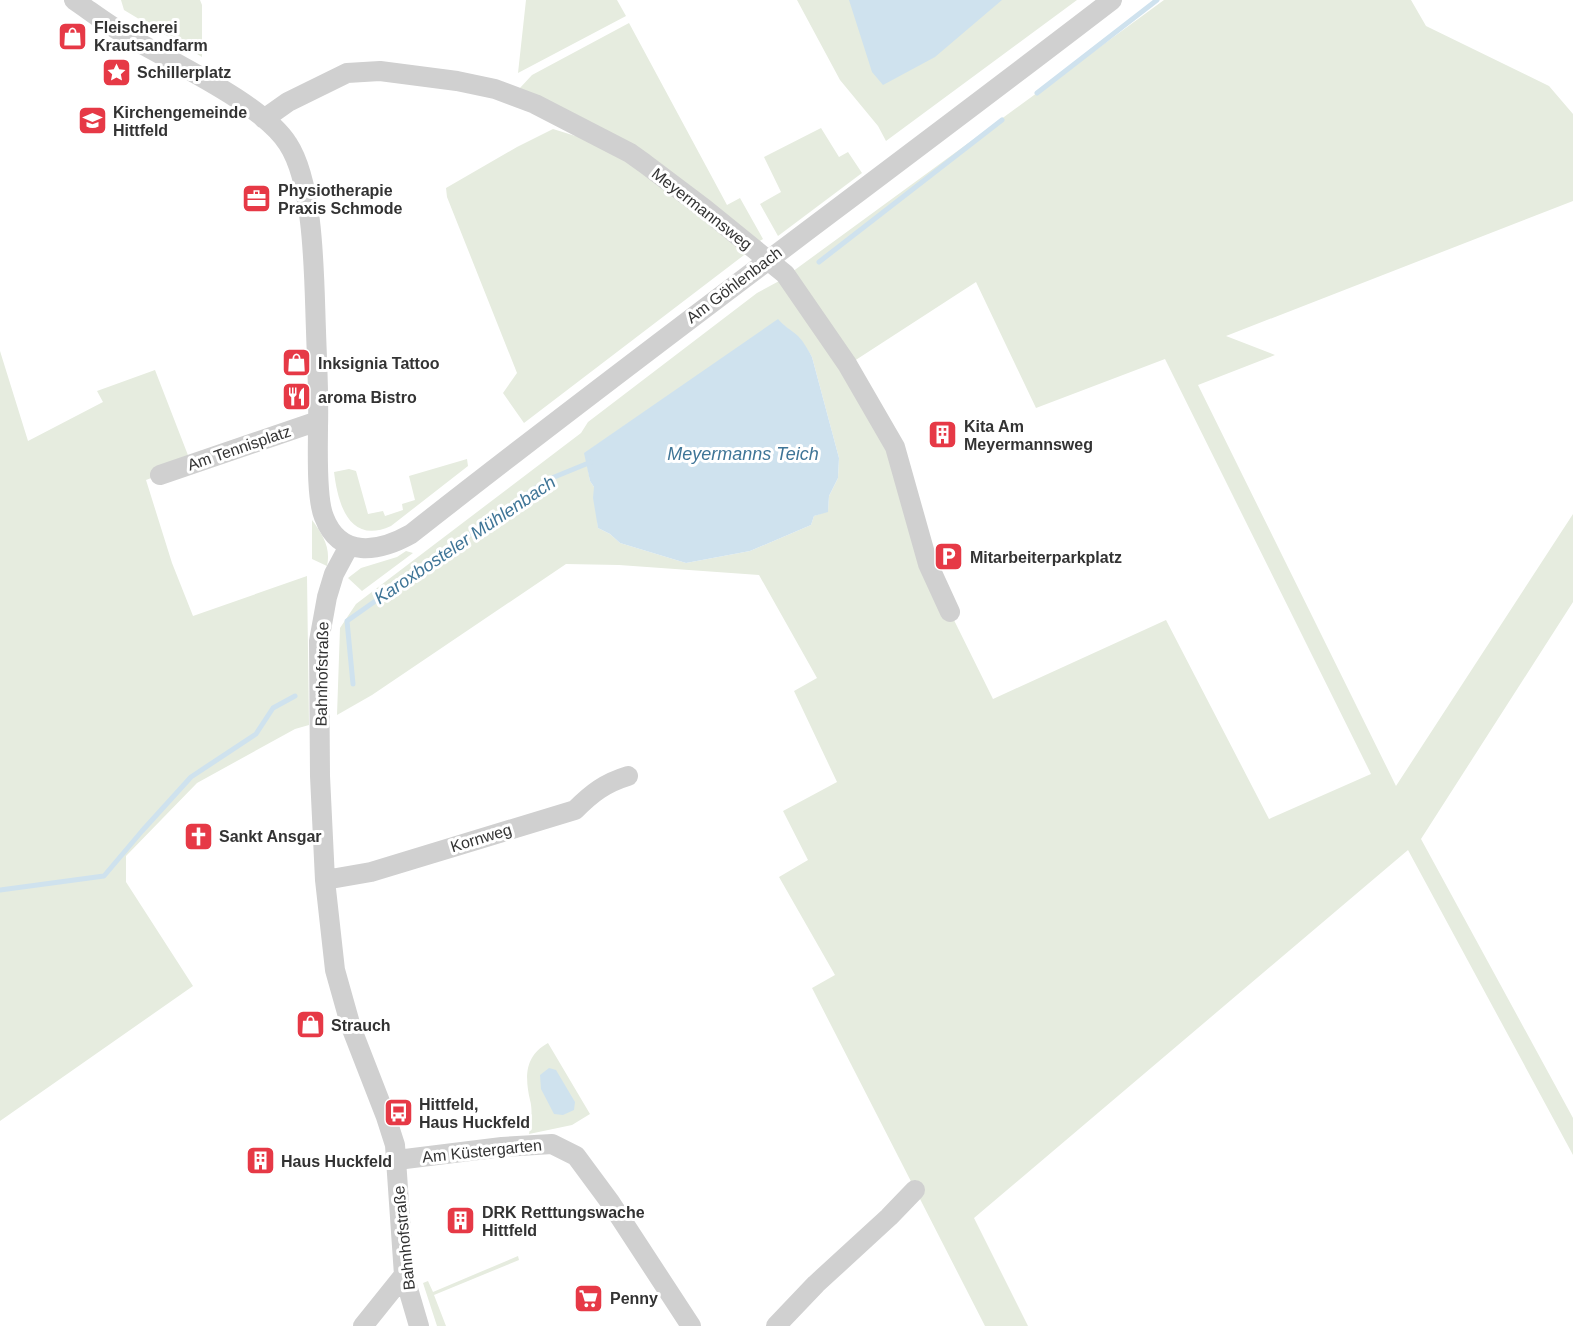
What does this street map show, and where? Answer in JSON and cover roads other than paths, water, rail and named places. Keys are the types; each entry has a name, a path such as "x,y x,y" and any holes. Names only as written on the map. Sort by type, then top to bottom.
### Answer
{"street":[{"path":"74,0 128,37 207,81 264,119 278,131 295,155 304,189 312,241 318,463 323,517 334,536 350,546"},
{"name":"Am Göhlenbach","path":"350,546 372,549 398,542 411,534 766,260 884,174 1112,0"},
{"name":"Meyermannsweg","path":"264,119 288,102 347,73 380,71 457,81 495,89 535,104 630,153 705,209 785,274 848,364 895,447 928,564 950,612"},
{"name":"Am Tennisplatz","path":"160,475 318,421"},
{"name":"Bahnhofstraße","path":"350,546 334,574 327,597 320,641 320,776 325,880 335,970 351,1027 386,1117 397,1160 404,1275 418,1326"},
{"name":"Kornweg","path":"325,880 371,872 575,810 590,795 610,782 628,776"},
{"name":"Am Küstergarten","path":"397,1160 502,1147 552,1144 576,1156 610,1202 691,1326"},
{"path":"776,1326 816,1284 889,1218 915,1190"},
{"path":"363,1326 404,1275"}],"water":[{"path":"849,0 1002,0 935,57 883,85 872,72"},
{"name":"Meyermanns Teich","path":"778,319 800,338 812,357 839,458 838,478 829,496 828,512 814,516 811,525 750,551 686,563 620,543 610,534 598,528 593,498 594,487 590,481 584,453"},
{"path":"549,1068 556,1070 575,1102 574,1110 563,1115 554,1114 541,1089 540,1075"}],"waterway":[{"name":"Karoxbosteler Mühlenbach","path":"1037,93 1157,0"},
{"name":"Karoxbosteler Mühlenbach","path":"819,262 1002,120"},
{"name":"Karoxbosteler Mühlenbach","path":"353,684 347,621 547,480 591,462"},
{"name":"Karoxbosteler Mühlenbach","path":"0,890 104,876 191,777 256,734 273,708 295,696"}],"place":[{"name":"Fleischerei Krautsandfarm","path":"73,36"},
{"name":"Schillerplatz","path":"116,72"},
{"name":"Kirchengemeinde Hittfeld","path":"92,121"},
{"name":"Physiotherapie Praxis Schmode","path":"257,199"},
{"name":"Inksignia Tattoo","path":"297,363"},
{"name":"aroma Bistro","path":"297,397"},
{"name":"Kita Am Meyermannsweg","path":"943,435"},
{"name":"Mitarbeiterparkplatz","path":"949,557"},
{"name":"Sankt Ansgar","path":"198,836"},
{"name":"Strauch","path":"310,1025"},
{"name":"Hittfeld, Haus Huckfeld","path":"398,1113"},
{"name":"Haus Huckfeld","path":"260,1161"},
{"name":"DRK Retttungswache Hittfeld","path":"461,1221"},
{"name":"Penny","path":"589,1298"}]}
